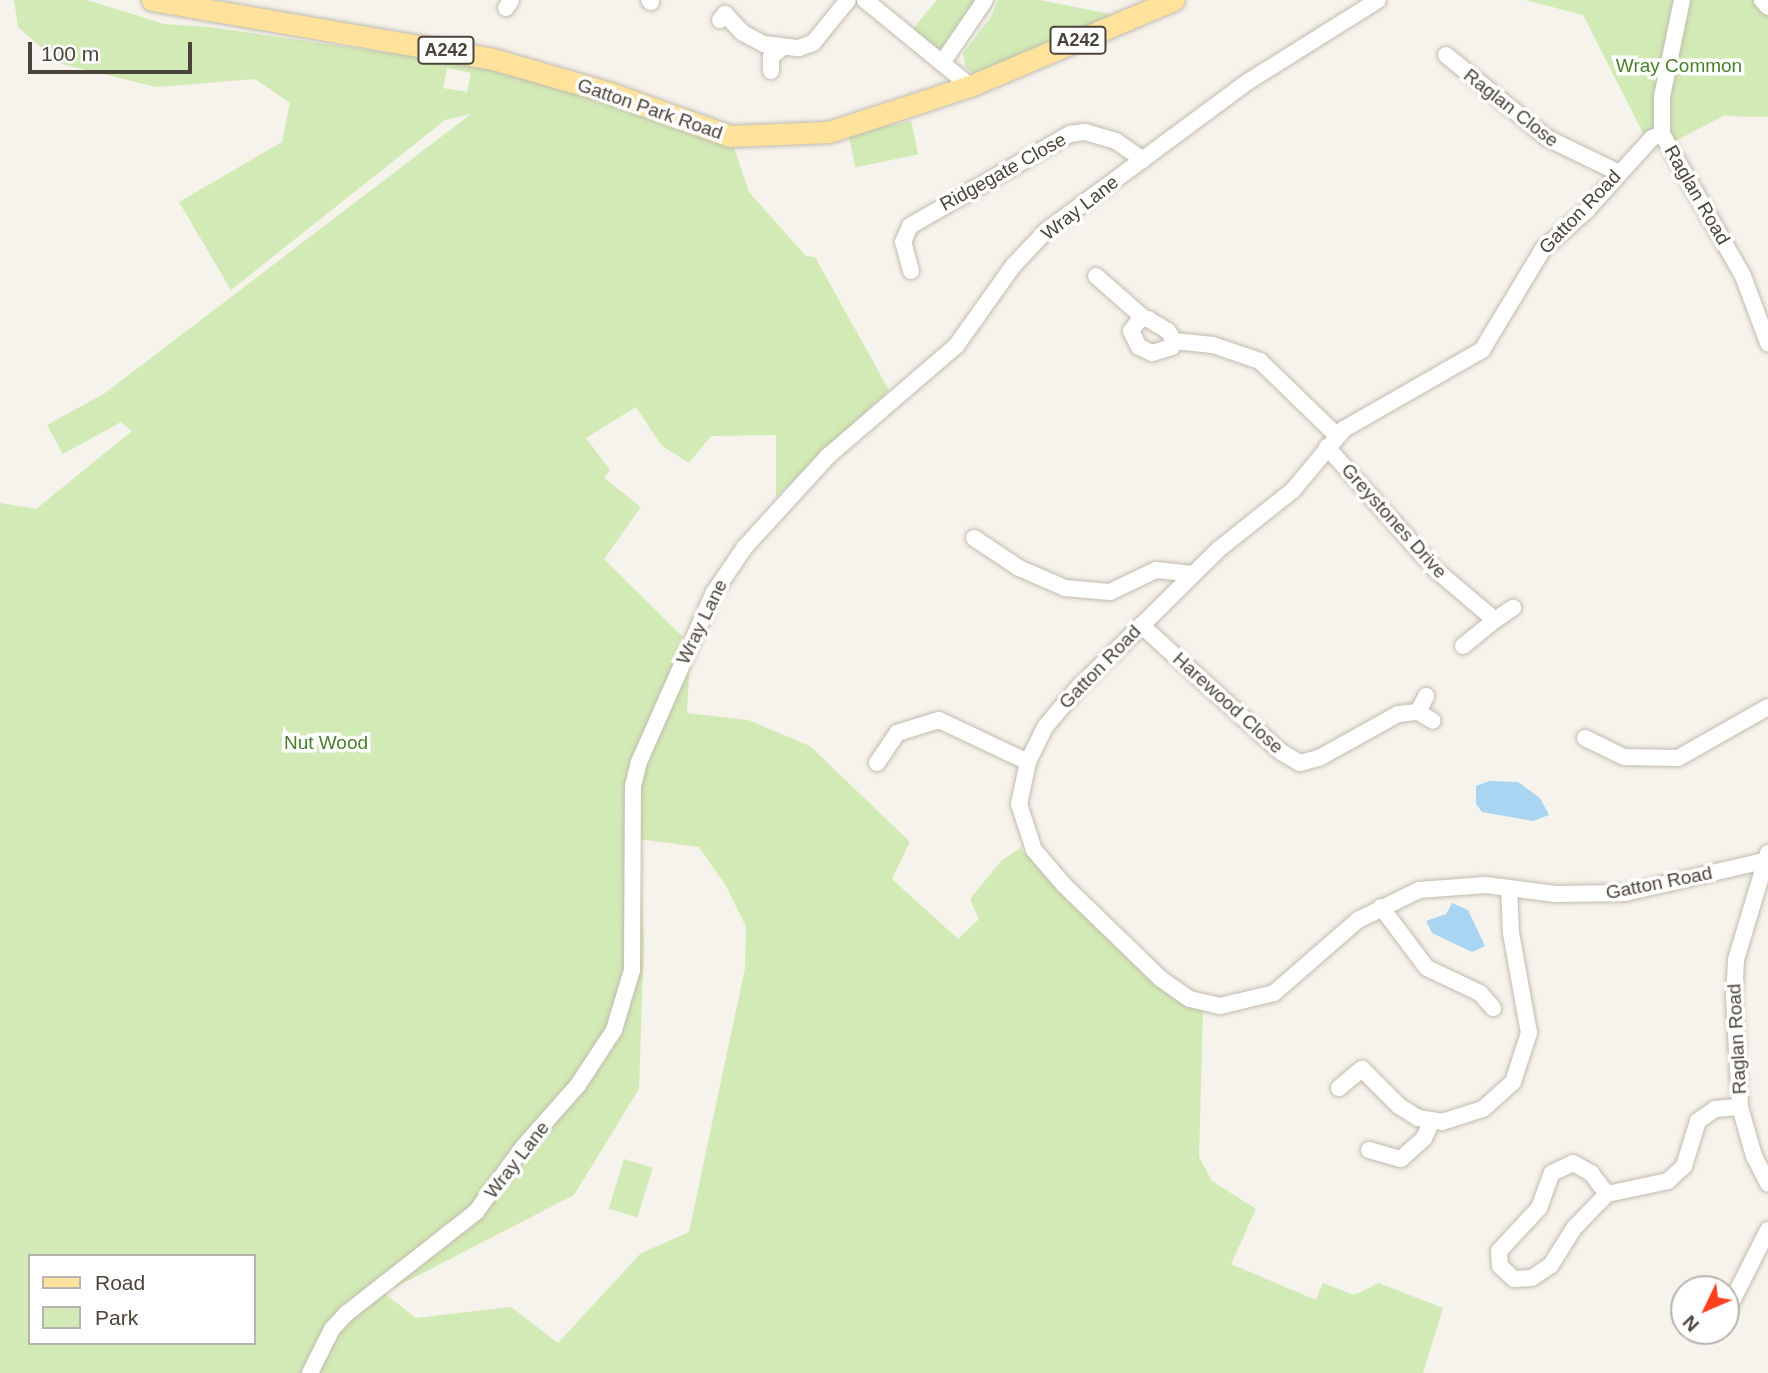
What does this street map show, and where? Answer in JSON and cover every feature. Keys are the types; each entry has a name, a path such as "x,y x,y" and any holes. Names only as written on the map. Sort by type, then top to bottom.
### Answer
{"main road":[{"name":"Gatton Park Road","path":"152,0 494,59 607,92 730,136 829,132 970,86 1174,0"}],"street":[{"path":"720,20 725,14 743,33 764,44 783,47 813,43 848,0"},
{"path":"865,0 970,86"},
{"path":"942,62 985,0"},
{"name":"Wray Lane","path":"310,1373 332,1329 347,1313 476,1212 603,1048 623,1010 632,970 633,786 658,715 724,575 775,509 819,465 956,346 1013,266 1046,231 1249,80 1378,0"},
{"name":"Raglan Road","path":"1682,0 1662,97 1662,134 1743,276 1768,343"},
{"path":"1762,0 1768,7"},
{"path":"726,40 731,33 743,33"},
{"path":"771,71 772,57 783,47"},
{"name":"Raglan Close","path":"1446,55 1547,138 1617,172"},
{"name":"Ridgegate Close","path":"911,271 903,242 910,226 1060,139 1085,132 1116,141 1143,160"},
{"name":"Gatton Road","path":"1662,134 1617,172 1587,210 1537,256 1482,350 1461,366 1399,394 1332,442 1293,490 1193,574 1058,709 1028,762 1019,804 1034,850 1161,979 1190,999 1220,1006 1274,993 1339,935 1381,907 1419,890 1453,885 1587,895 1625,893 1767,858"},
{"path":"1096,276 1144,318 1168,331 1174,341 1161,353 1139,347 1132,337 1132,326 1144,318"},
{"name":"Greystones Drive","path":"1174,341 1213,345 1260,361 1332,442 1421,555 1495,620"},
{"path":"974,538 1019,568 1065,588 1110,592 1156,570 1193,574"},
{"path":"1463,646 1513,608"},
{"name":"Harewood Close","path":"1141,625 1280,752 1300,762 1319,758 1398,714 1418,712"},
{"path":"1426,696 1418,712 1433,721"},
{"path":"1585,738 1624,757 1678,758 1768,707"},
{"path":"877,762 897,733 939,720 1028,762"},
{"name":"Raglan Road","path":"1767,858 1734,975 1740,1107 1746,1135 1767,1181"},
{"path":"1339,1088 1362,1069 1399,1106 1432,1121 1463,1118 1483,1109 1513,1082 1524,1059 1529,1032 1511,933 1509,888"},
{"path":"1381,907 1427,968 1480,993 1493,1008"},
{"path":"1607,1194 1581,1166 1565,1163 1558,1167 1539,1208 1499,1251 1500,1266 1514,1279 1543,1273 1574,1228 1607,1194 1668,1181 1684,1166 1698,1121 1715,1109 1740,1107"},
{"path":"1369,1150 1401,1159 1424,1138 1432,1121"},
{"path":"1740,1285 1768,1230"}],"green space":[{"name":"Nut Wood","path":"14,0 87,0 164,24 209,27 509,70 730,136 749,192 806,256 815,257 889,390 776,497 776,435 711,436 689,463 661,445 636,407 586,438 610,470 604,478 641,507 604,559 683,637 690,657 687,713 748,720 810,746 910,842 892,879 958,939 979,919 970,899 1001,861 1020,848 1146,974 1203,1011 1199,1157 1212,1181 1256,1209 1231,1264 1316,1300 1323,1283 1354,1295 1379,1283 1443,1308 1423,1373 0,1373 0,503 36,509 132,431 121,422 63,454 47,425 105,393 471,114 445,120 231,290 179,202 282,142 290,103 255,79 156,87 58,63 18,27","holes":["447,68 471,73 467,92 443,88","638,839 699,847 726,886 746,927 745,968 689,1232 641,1253 558,1343 511,1307 416,1318 384,1293 574,1195 639,1089 644,940"]},
{"path":"937,0 979,0 944,47 937,48 912,30"},
{"path":"998,0 1040,0 1125,17 976,76 966,68 963,53 991,17"},
{"name":"Wray Common","path":"1525,0 1768,0 1768,117 1723,116 1674,142 1655,126 1645,137 1583,15"},
{"path":"911,121 918,154 855,168 848,134"},
{"path":"624,1159 653,1168 637,1217 609,1209"}],"water":[{"path":"1490,781 1518,782 1540,798 1549,815 1533,821 1482,812 1476,804 1476,786"},
{"path":"1452,903 1468,910 1485,946 1472,952 1432,933 1426,921 1446,914"}]}
